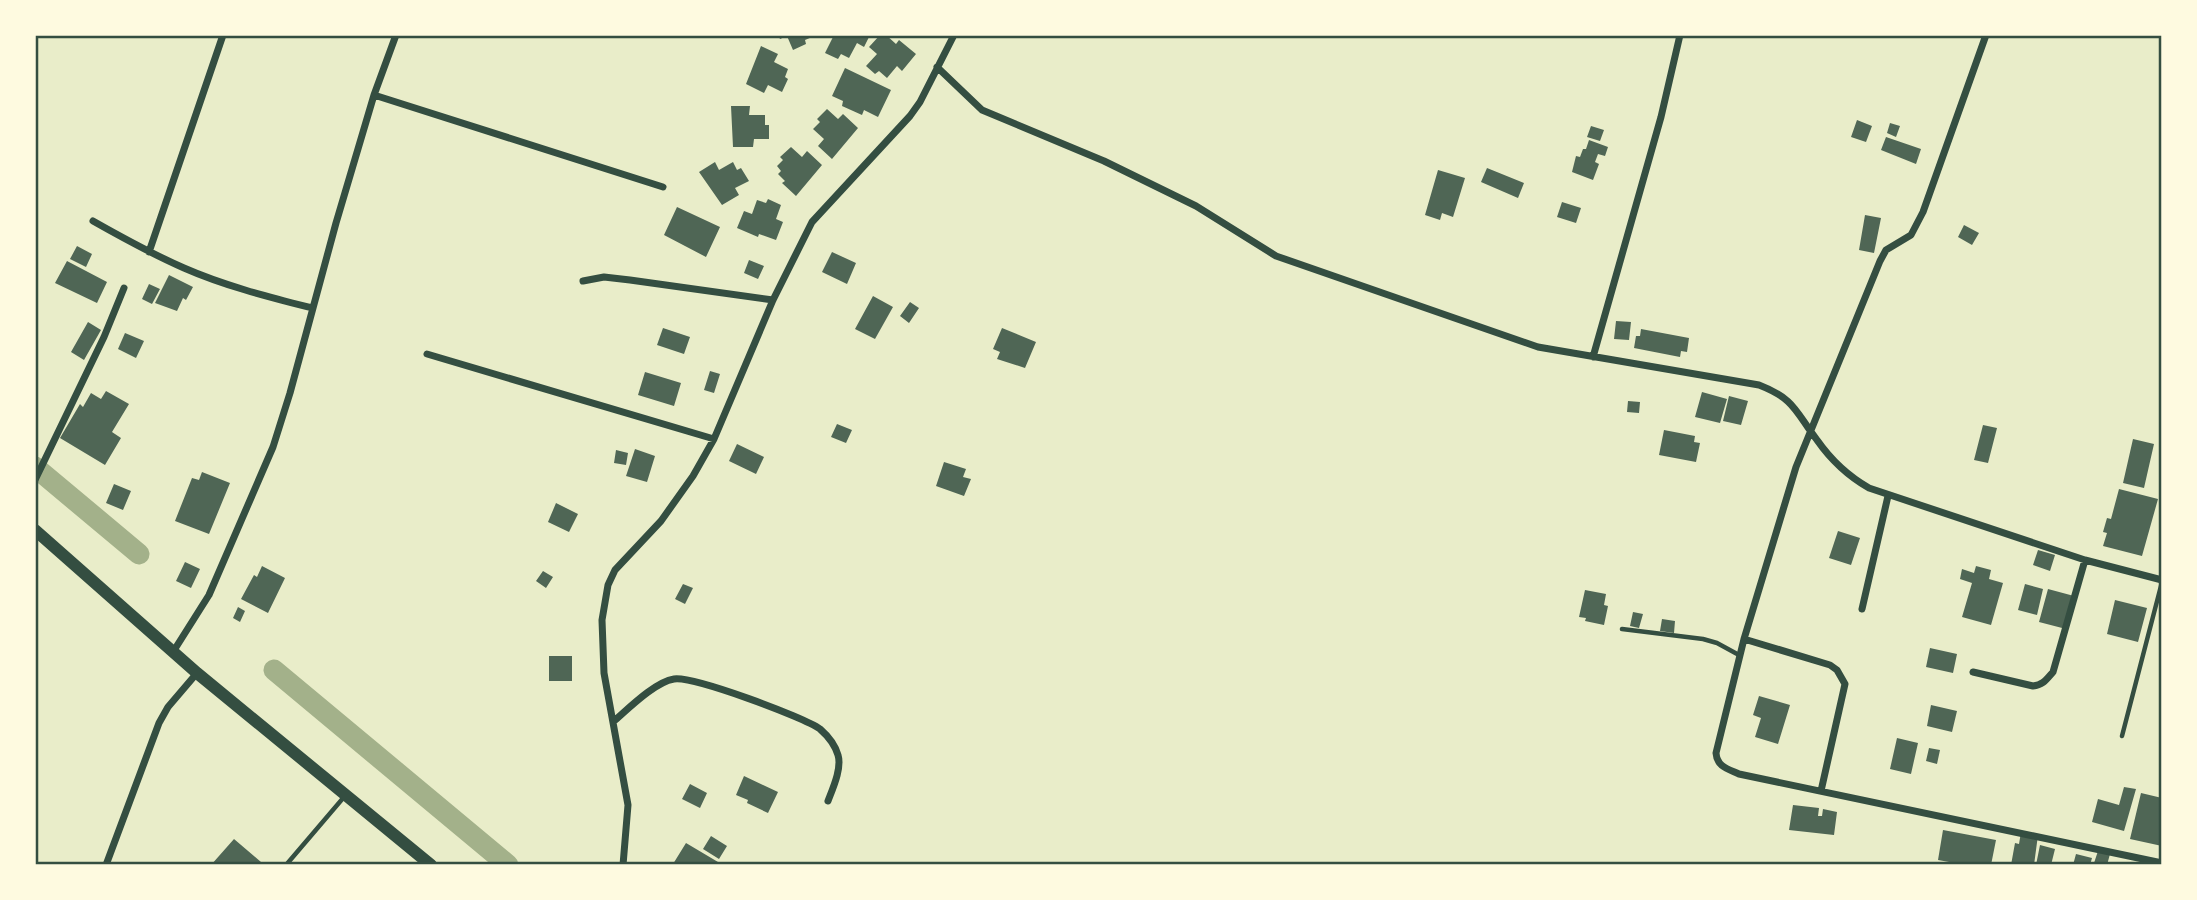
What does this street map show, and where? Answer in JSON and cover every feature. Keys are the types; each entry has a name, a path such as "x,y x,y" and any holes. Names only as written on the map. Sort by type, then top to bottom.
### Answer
{"main road":[{"path":"35,530 197,673 431,865"}],"street":[{"path":"149,252 223,35"},
{"path":"173,652 209,594 273,447 374,95 396,35"},
{"path":"623,865 628,805 604,673 602,643 602,620 608,585 615,570 627,555 661,522 678,500 714,439 773,300 811,222 910,116 920,102 954,35"},
{"path":"1593,357 1661,117 1679,35"},
{"path":"1986,35 1923,212 1911,235 1886,250 1880,261 1840,362 1809,430 1782,509 1744,639 1717,745 1716,760 1739,774 2143,862 2162,863"},
{"path":"937,67 982,110 1104,161 1196,206 1276,256 1538,347 1759,385 1776,391 1798,410 1809,430 1834,461 1854,480 1888,496 2085,560 2162,581"},
{"path":"374,95 663,187"},
{"path":"93,221 149,252 223,283 312,308"},
{"path":"583,281 604,277 773,300"},
{"path":"35,480 104,337 124,288"},
{"path":"427,354 714,439"},
{"path":"1863,609 1888,496"},
{"path":"1973,672 2033,686 2045,681 2053,672 2085,560"},
{"path":"1744,639 1830,665 1845,684 1821,791"},
{"path":"106,865 153,737 168,707 197,673"},
{"path":"614,721 665,681 676,678 686,678 719,688 776,709 819,728 832,741 839,758 836,779 828,801"}],"lane":[{"path":"2122,736 2162,581"},
{"path":"1622,629 1703,639 1740,655"},
{"path":"286,865 344,796"}],"building":[{"path":"778,35 817,35 805,40 806,44 793,50 787,36 780,39"},
{"path":"834,35 870,35 864,47 857,43 849,58 841,54 838,59 825,53"},
{"path":"880,35 886,35 896,44 899,40 916,54 902,71 897,66 887,78 879,71 875,74 866,66 877,54 869,47"},
{"path":"761,46 778,54 774,62 788,69 785,77 788,79 782,92 768,85 764,93 746,84"},
{"path":"845,68 891,90 878,117 864,110 862,115 842,106 843,101 832,96"},
{"path":"731,106 750,106 749,115 765,115 765,125 769,125 769,139 754,139 753,147 733,147"},
{"path":"827,109 838,119 843,114 858,128 832,159 818,146 824,139 813,129 820,122 817,119"},
{"path":"1857,120 1872,126 1866,142 1851,137"},
{"path":"1890,123 1900,126 1896,137 1887,133"},
{"path":"1591,126 1604,130 1600,141 1587,137"},
{"path":"1886,137 1921,149 1916,164 1881,150"},
{"path":"1589,140 1608,147 1605,156 1598,154 1595,162 1599,164 1593,180 1572,172 1576,156 1580,157"},
{"path":"791,147 802,157 807,151 822,165 796,196 782,183 785,181 778,174 781,171 777,166 783,160 780,157"},
{"path":"715,162 719,170 733,162 737,170 741,168 749,181 735,188 739,195 722,205 699,172"},
{"path":"1487,168 1524,183 1518,198 1481,182"},
{"path":"1438,170 1465,178 1453,217 1442,213 1440,220 1425,215"},
{"path":"768,199 781,205 776,219 783,222 776,240 759,234 758,237 737,228 744,211 752,214 757,200 766,203"},
{"path":"1562,202 1581,208 1576,223 1557,217"},
{"path":"677,207 720,227 706,257 664,235"},
{"path":"1865,215 1881,218 1874,253 1859,250"},
{"path":"1964,225 1979,233 1972,245 1958,237"},
{"path":"77,246 92,254 86,267 70,259"},
{"path":"832,252 856,263 847,284 822,272"},
{"path":"749,260 764,266 758,279 744,273"},
{"path":"67,261 107,282 97,303 55,283"},
{"path":"169,275 193,287 186,300 183,298 177,311 155,303"},
{"path":"149,284 160,289 152,304 142,299"},
{"path":"873,296 893,307 875,339 855,329"},
{"path":"910,302 919,308 909,323 900,316"},
{"path":"1616,321 1631,322 1629,340 1614,339"},
{"path":"88,322 101,330 84,360 71,352"},
{"path":"663,328 690,337 684,354 657,345"},
{"path":"1002,328 1036,342 1025,368 997,359 1000,352 993,349"},
{"path":"1641,329 1689,338 1687,352 1681,351 1680,357 1634,348 1636,336 1640,336"},
{"path":"125,333 144,341 136,358 118,349"},
{"path":"710,371 720,374 714,393 704,390"},
{"path":"645,372 681,383 674,406 638,395"},
{"path":"106,391 129,404 112,432 121,438 105,465 60,438 80,404 83,407 91,393 101,399"},
{"path":"1702,392 1727,399 1720,423 1695,417"},
{"path":"1729,396 1748,401 1741,425 1723,421"},
{"path":"1628,401 1640,402 1639,413 1627,412"},
{"path":"837,424 852,430 846,443 831,437"},
{"path":"1983,425 1997,428 1988,463 1974,460"},
{"path":"1664,430 1695,436 1694,442 1700,443 1696,462 1659,455"},
{"path":"2133,439 2154,444 2144,488 2123,483"},
{"path":"737,444 764,457 756,474 729,461"},
{"path":"635,449 655,456 647,482 626,476"},
{"path":"616,450 628,453 626,465 614,463"},
{"path":"944,462 966,469 963,477 971,479 964,496 936,486"},
{"path":"202,472 230,483 209,534 175,521 192,478 199,480"},
{"path":"114,484 131,491 123,510 106,503"},
{"path":"2119,489 2158,499 2142,556 2103,546 2107,533 2103,532 2107,518 2111,519"},
{"path":"556,503 578,514 569,532 548,522"},
{"path":"1838,531 1860,538 1851,565 1829,558"},
{"path":"2038,550 2055,555 2050,571 2033,565"},
{"path":"185,562 200,569 191,588 176,581"},
{"path":"262,566 285,578 268,613 241,599"},
{"path":"1976,566 1991,570 1989,579 2003,583 1991,625 1962,617 1972,583 1960,579 1962,569 1974,573"},
{"path":"543,571 553,577 546,588 536,581"},
{"path":"683,584 693,588 685,604 675,599"},
{"path":"2025,584 2043,589 2037,615 2018,610"},
{"path":"2048,589 2074,596 2066,629 2039,622"},
{"path":"1585,590 1606,594 1604,605 1608,606 1604,625 1579,617"},
{"path":"2115,600 2147,608 2138,642 2107,634"},
{"path":"238,607 245,611 240,622 233,618"},
{"path":"1633,612 1643,614 1639,628 1630,626"},
{"path":"1662,619 1675,621 1674,633 1660,631"},
{"path":"1930,648 1957,654 1953,673 1926,667"},
{"path":"549,656 572,656 572,681 549,681"},
{"path":"1759,696 1790,705 1778,744 1755,737 1761,718 1753,715"},
{"path":"1931,705 1957,711 1952,732 1927,726"},
{"path":"1897,738 1918,743 1911,774 1890,769"},
{"path":"1929,748 1940,750 1937,764 1926,761"},
{"path":"744,776 778,792 768,813 736,795"},
{"path":"690,784 707,793 700,808 682,799"},
{"path":"2124,787 2136,789 2124,831 2092,822 2098,799 2119,805"},
{"path":"2141,793 2162,798 2162,846 2130,839"},
{"path":"1793,805 1819,808 1818,816 1822,816 1823,809 1837,812 1834,835 1789,830"},
{"path":"1943,830 1996,840 1991,865 1966,865 1938,860"},
{"path":"2021,832 2038,835 2034,865 2011,865 2015,843 2019,844"},
{"path":"711,836 727,846 719,859 703,849"},
{"path":"234,839 261,862 258,865 211,865"},
{"path":"686,843 718,862 716,865 673,864"},
{"path":"2040,845 2055,849 2051,865 2036,865"},
{"path":"2098,851 2110,854 2107,865 2094,863"},
{"path":"2076,854 2092,858 2090,865 2073,865"}],"waterway":[{"path":"35,467 139,554"},
{"path":"274,670 508,865"}]}
